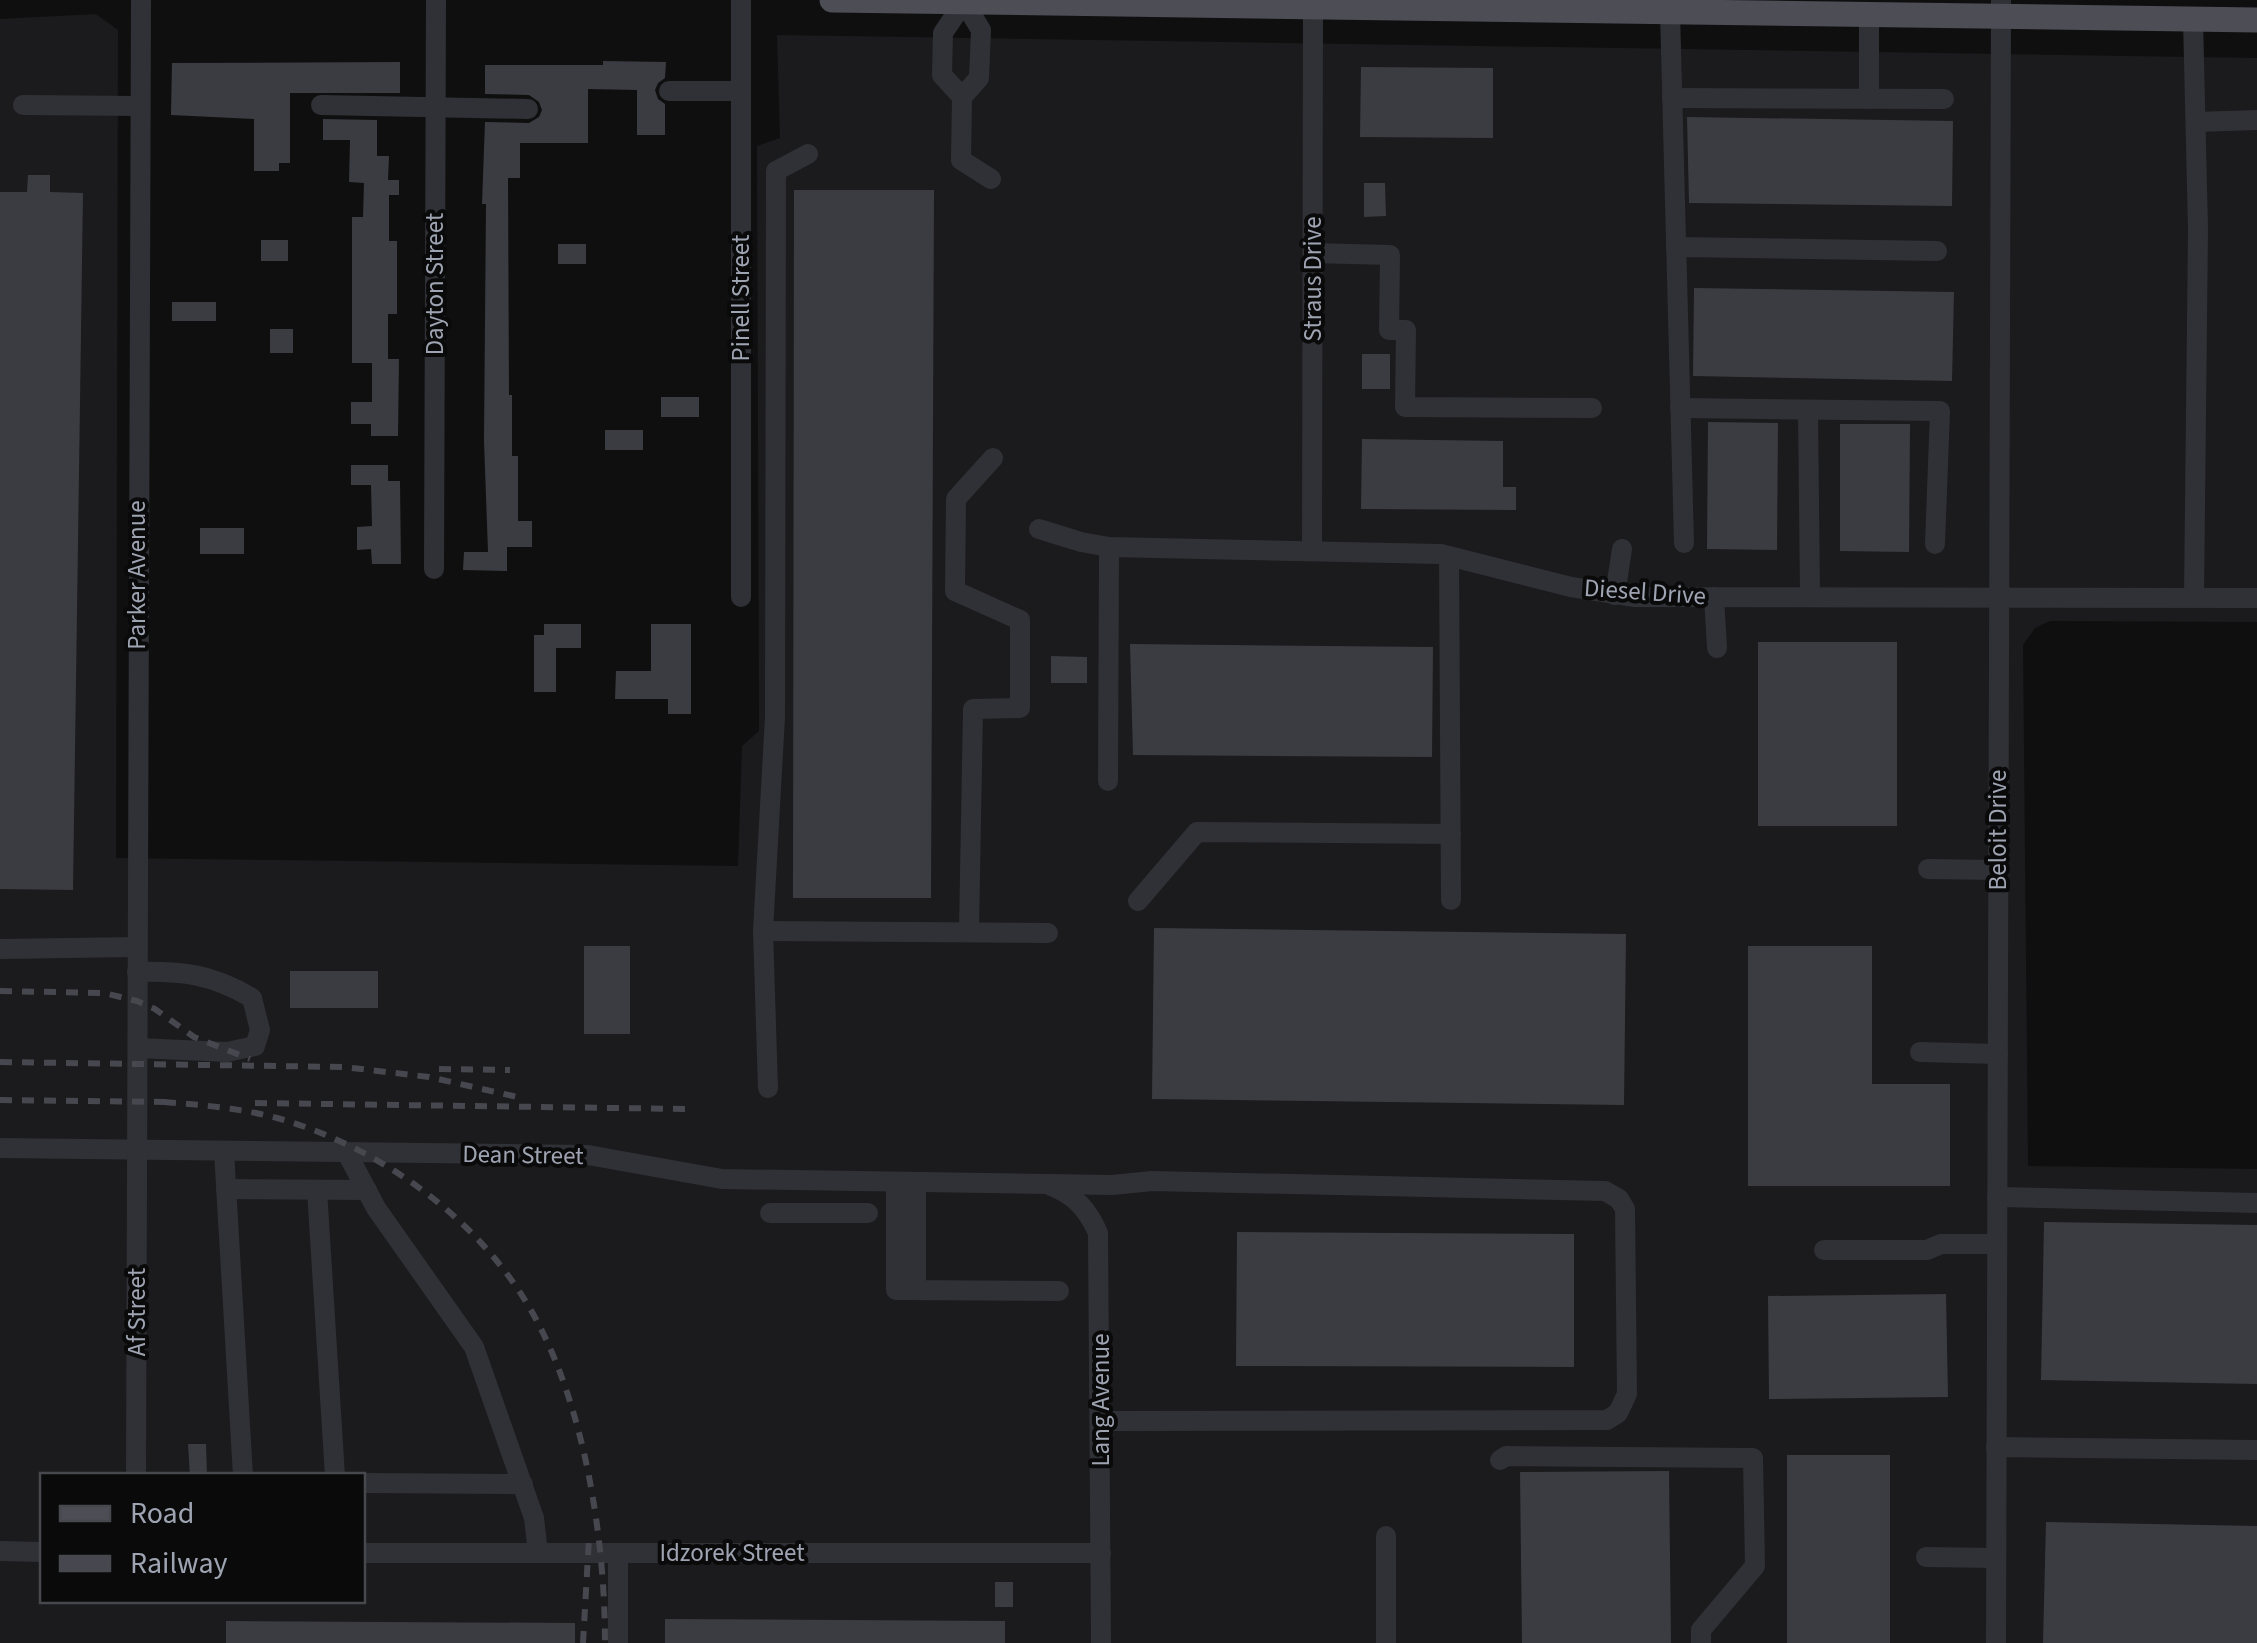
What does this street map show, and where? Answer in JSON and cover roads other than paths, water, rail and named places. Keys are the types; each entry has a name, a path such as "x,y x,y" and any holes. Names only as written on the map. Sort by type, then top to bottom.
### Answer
{"main road":[{"path":"832,0 1285,3 1313,7 1627,6 1670,12 1869,15 2001,8 2257,20"}],"street":[{"name":"Parker Avenue","path":"138,1149 141,0"},
{"name":"Dayton Street","path":"434,569 436,0"},
{"name":"Pinell Street","path":"741,0 741,596"},
{"path":"962,96 942,76 942,62 943,33 964,2 981,30 979,78 962,96 961,160 991,180"},
{"name":"Straus Drive","path":"1312,551 1313,7"},
{"name":"Beloit Drive","path":"1996,1643 2001,8"},
{"path":"1670,12 1684,544"},
{"path":"1869,15 1869,99"},
{"path":"2193,19 2198,230 2194,598"},
{"path":"668,90 741,91"},
{"path":"1672,98 1944,99"},
{"path":"23,104 140,106"},
{"path":"321,104 528,109"},
{"path":"2196,122 2257,120"},
{"path":"768,1088 763,930 775,717 776,171 808,154"},
{"path":"1676,248 1937,250"},
{"path":"1312,253 1390,255 1389,330 1406,330 1405,408 1592,408"},
{"path":"1680,408 1940,411 1935,544"},
{"path":"1808,410 1810,597"},
{"path":"970,930 972,709 1020,708 1020,620 955,591 956,498 993,458"},
{"name":"Diesel Drive","path":"1039,529 1110,547 1450,556 1616,595 2257,598"},
{"path":"1108,781 1110,547"},
{"path":"1616,595 1622,548"},
{"path":"1450,556 1452,900"},
{"path":"1714,597 1717,648"},
{"path":"1138,901 1197,832 1451,834"},
{"path":"1928,870 1998,870"},
{"path":"763,930 1048,933"},
{"path":"0,949 137,947"},
{"path":"137,972 202,975 226,982 252,998 260,1030 255,1046 228,1052 138,1048"},
{"path":"1920,1052 1998,1054"},
{"name":"Dean Street","path":"0,1148 588,1155 722,1179 1044,1184 1172,1181 1605,1192 1619,1199 1625,1209 1627,1394 1618,1414 1607,1420 1101,1421"},
{"name":"Af Street","path":"136,1473 138,1149"},
{"path":"224,1150 242,1473"},
{"path":"347,1153 367,1190 474,1347 534,1518 538,1553"},
{"path":"906,1182 906,1290 1059,1291"},
{"name":"Lang Avenue","path":"1044,1184 1076,1199 1090,1215 1098,1233 1101,1643"},
{"path":"226,1190 367,1190"},
{"path":"317,1190 334,1473"},
{"path":"1997,1197 2257,1203"},
{"path":"770,1213 868,1212"},
{"path":"1824,1250 1926,1250 1941,1244 1997,1244"},
{"path":"1996,1447 2257,1450"},
{"path":"1500,1460 1506,1456 1753,1458 1755,1566 1701,1630 1701,1643"},
{"path":"365,1483 523,1484"},
{"path":"1386,1536 1386,1643"},
{"path":"0,1551 40,1552"},
{"name":"Idzorek Street","path":"365,1553 1101,1552"},
{"path":"618,1554 618,1643"},
{"path":"1926,1557 1996,1558"}],"railway":[{"path":"0,991 104,993 137,1001 194,1037 250,1059"},
{"path":"0,1062 344,1067 429,1077 522,1098"},
{"path":"439,1069 510,1070"},
{"path":"0,1100 175,1102"},
{"path":"164,1102 221,1107 277,1118 356,1149 429,1195 492,1255 539,1325 581,1439 597,1522 605,1643"},
{"path":"255,1103 688,1109"},
{"path":"583,1643 589,1538"}]}
